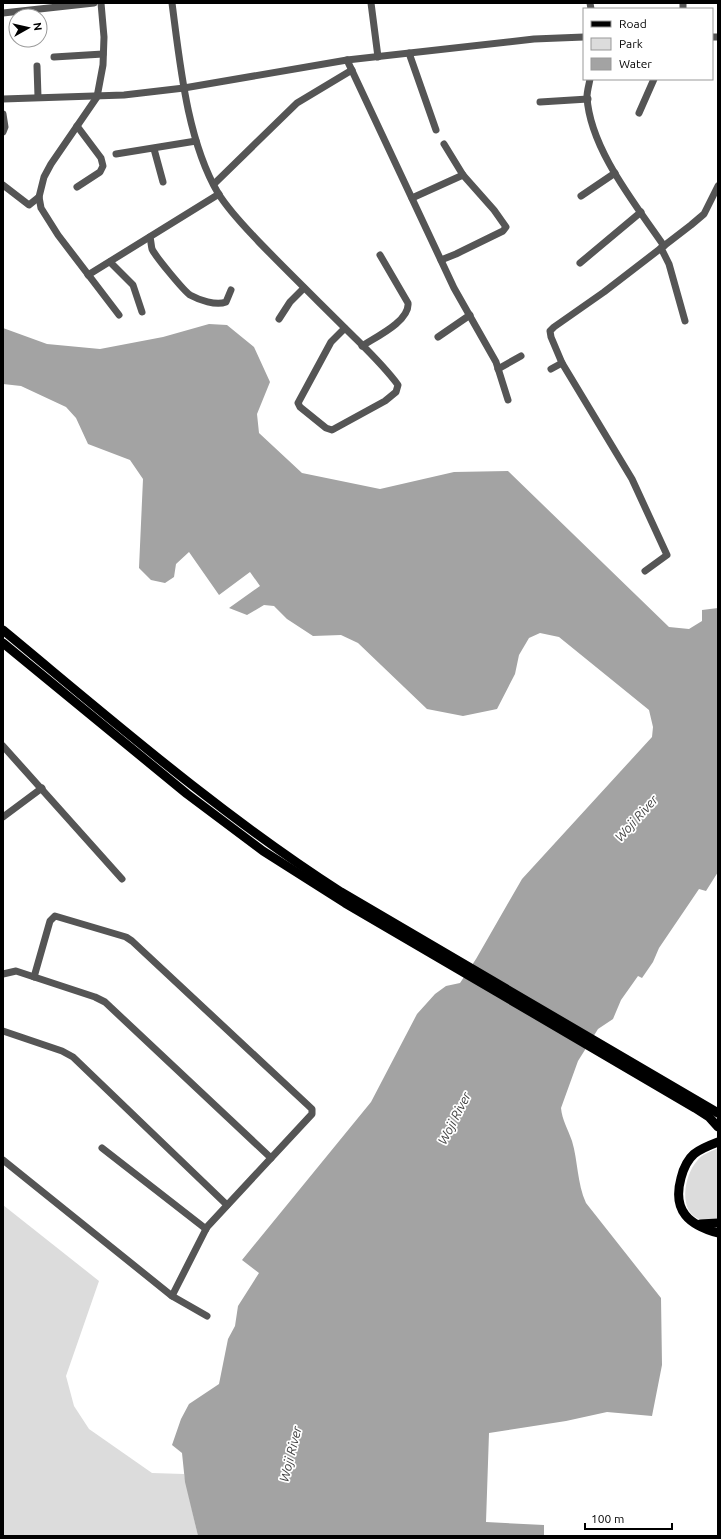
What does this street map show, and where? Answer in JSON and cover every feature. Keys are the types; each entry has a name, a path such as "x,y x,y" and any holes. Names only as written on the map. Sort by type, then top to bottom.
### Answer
{"main road":[{"path":"3,630 224,812 301,866 453,961 633,1067 717,1111"},
{"path":"3,643 228,826 305,878 453,961"},
{"path":"633,1067 704,1114 718,1127"},
{"path":"718,1142 693,1155 687,1162 679,1183 679,1203 682,1211 692,1222 705,1230 718,1233"},
{"path":"692,1222 704,1225 718,1224"}],"street":[{"path":"3,13 94,3"},
{"path":"101,3 103,54 96,97 51,164 44,178 39,198 42,208 58,235 119,315"},
{"path":"172,3 184,88 196,141 219,194 236,218 345,328 391,376 398,388 385,401 332,430 326,428 300,407 298,403 331,342 345,328"},
{"path":"371,3 378,57"},
{"path":"3,99 38,97 96,97 184,88 347,60 534,40 583,37"},
{"path":"409,53 436,130"},
{"path":"54,57 103,54"},
{"path":"347,60 454,288 498,370 508,400"},
{"path":"37,66 38,97"},
{"path":"214,184 297,103 352,70"},
{"path":"590,80 588,99 592,123 597,137 615,173 663,247 685,321"},
{"path":"639,112 654,80"},
{"path":"540,102 588,99"},
{"path":"3,114 3,132"},
{"path":"77,126 101,158 103,166 100,172 77,187"},
{"path":"116,154 196,141"},
{"path":"441,260 473,246 506,227 494,210 463,175 444,144"},
{"path":"154,149 163,182"},
{"path":"582,196 615,173"},
{"path":"412,198 463,175"},
{"path":"3,185 29,205 39,198"},
{"path":"646,571 666,555 632,479 562,363 550,332 554,327 604,292 704,214 718,186"},
{"path":"88,275 219,194"},
{"path":"580,263 641,212"},
{"path":"150,237 152,248 157,256 189,294 208,302 221,304 226,302 231,290"},
{"path":"362,346 398,323 405,317 409,310 408,303 380,255"},
{"path":"110,262 133,286 142,312"},
{"path":"279,319 290,302 304,288"},
{"path":"438,337 470,316"},
{"path":"498,370 521,356"},
{"path":"551,369 562,363"},
{"path":"3,746 122,879"},
{"path":"3,817 42,788"},
{"path":"34,977 50,921 55,916 132,941 312,1109 312,1114 206,1229 172,1296"},
{"path":"3,974 16,972 95,997 105,1002 271,1158"},
{"path":"3,1031 62,1051 73,1057 227,1205"},
{"path":"102,1148 206,1229"},
{"path":"3,1160 172,1296 207,1316"}],"green space":[{"path":"718,1148 718,1219 702,1220 694,1216 689,1210 685,1194 686,1184 692,1167 699,1159 706,1153"},
{"path":"3,1205 99,1281 66,1376 74,1406 89,1429 152,1473 184,1474 198,1536 3,1536"}],"water":[{"name":"Woji River","path":"209,324 227,325 254,347 270,382 257,414 259,433 302,473 380,489 454,472 508,471 669,627 689,629 702,621 702,610 718,608 718,872 706,891 699,889 659,948 653,962 642,978 638,976 621,1000 613,1019 598,1029 578,1061 561,1108 564,1121 572,1141 579,1180 586,1203 661,1298 662,1365 652,1416 607,1412 566,1421 489,1433 486,1522 544,1525 544,1536 198,1536 185,1482 182,1453 172,1445 181,1419 189,1404 219,1384 228,1339 235,1326 238,1306 259,1273 242,1260 371,1102 417,1014 435,994 446,986 460,983 476,959 522,879 652,737 653,727 649,710 559,637 540,633 529,638 519,655 515,674 497,709 463,716 427,709 358,643 341,635 313,636 287,619 274,606 264,605 247,615 229,608 260,586 250,572 219,595 189,552 176,564 174,577 165,583 151,580 139,568 143,479 130,460 88,444 76,418 66,407 21,386 3,384 3,328 47,344 100,349 163,337"}]}
